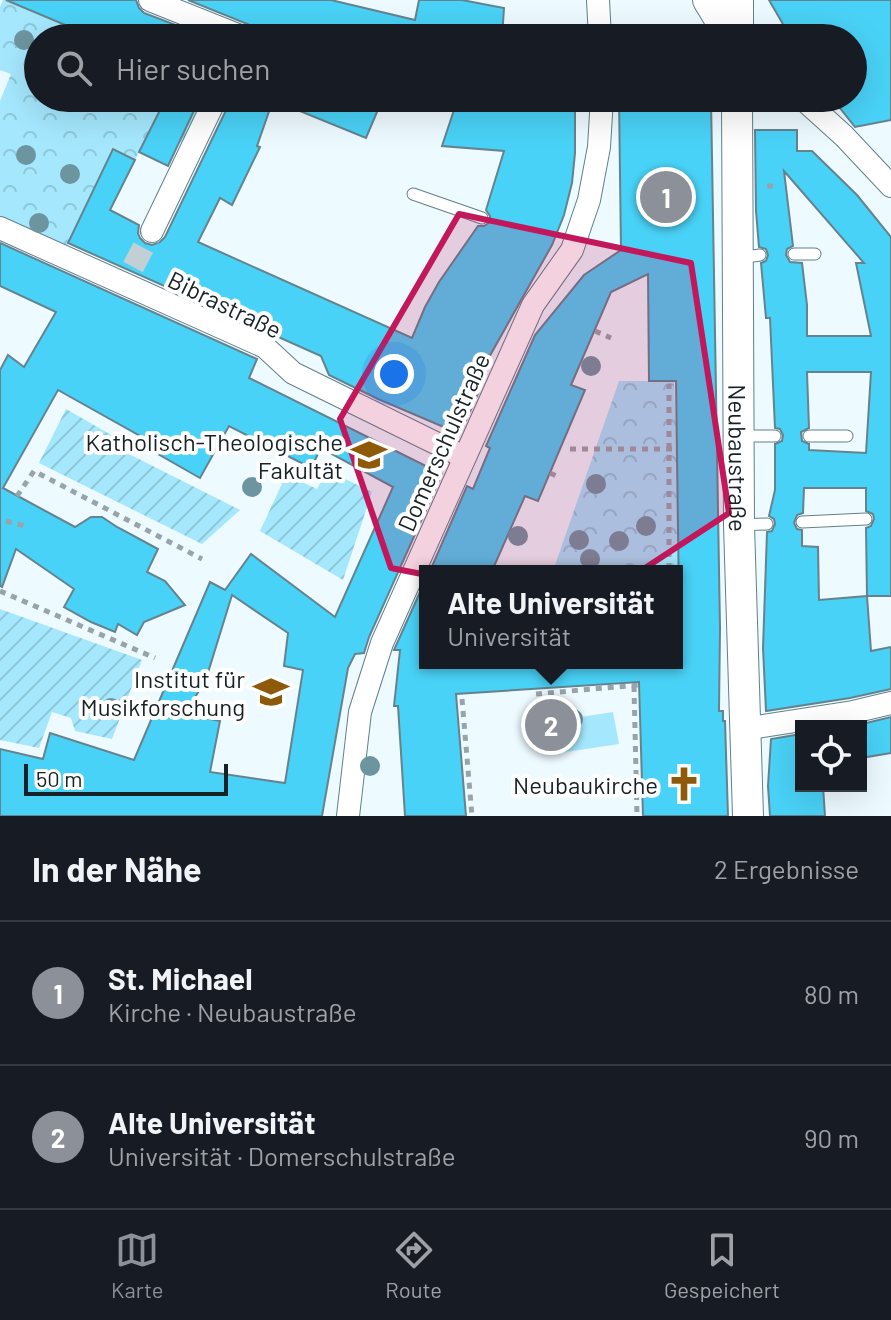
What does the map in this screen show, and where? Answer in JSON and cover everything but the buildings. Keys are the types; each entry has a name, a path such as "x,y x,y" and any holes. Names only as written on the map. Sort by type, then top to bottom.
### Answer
{"street":[{"path":"150,0 210,24"},
{"path":"598,0 599,24"},
{"path":"708,0 723,24"},
{"path":"738,0 738,24"},
{"path":"152,231 209,112"},
{"name":"Domerschulstraße","path":"348,816 360,712 382,643 533,305 572,250 589,200 599,147 601,112"},
{"name":"Neubaustraße","path":"738,112 749,257 739,436 753,524 744,729 748,816"},
{"path":"817,112 891,186"},
{"name":"Bibrastraße","path":"0,228 129,276 265,347 293,373 464,457"},
{"path":"744,729 891,703"}],"lane":[{"path":"413,194 482,218"},
{"path":"794,254 815,254"},
{"path":"739,436 775,436"},
{"path":"809,436 847,436"},
{"path":"802,522 866,519"}],"path":[{"path":"767,186 779,186"},
{"path":"595,331 611,338"},
{"path":"669,384 669,565"},
{"path":"570,449 677,449"},
{"path":"17,496 34,471 202,559"},
{"path":"550,473 559,477"},
{"path":"6,521 29,527"},
{"path":"0,591 155,658"},
{"path":"536,694 636,686 637,816"},
{"path":"462,699 472,816"}],"highlighted area":[{"path":"459,214 691,263 729,513 587,606 391,568 340,419"}],"green space":[{"path":"3,0 43,0 38,14 62,24 24,24 24,112 201,112 185,144 152,127 135,160 113,149 66,248 0,219 0,101 11,74 0,70 0,7"},
{"path":"619,381 674,381 679,565 555,565"},
{"path":"66,409 127,444 129,454 240,510 202,544 39,463"},
{"path":"327,470 372,492 343,580 260,531 286,475 317,489"},
{"path":"0,609 142,660 112,739 75,731 71,718 52,712 39,748 0,740"},
{"path":"613,712 619,744 566,752 561,720"}],"tunnel":[{"path":"133,267 152,231"}],"place":[{"name":"St. Michael","path":"666,197"},
{"name":"Katholisch-Theologische Fakultät","path":"369,455"},
{"name":"Institut für Musikforschung","path":"271,692"},
{"name":"Alte Universität","path":"551,725"},
{"name":"Neubaukirche","path":"684,784"}]}
